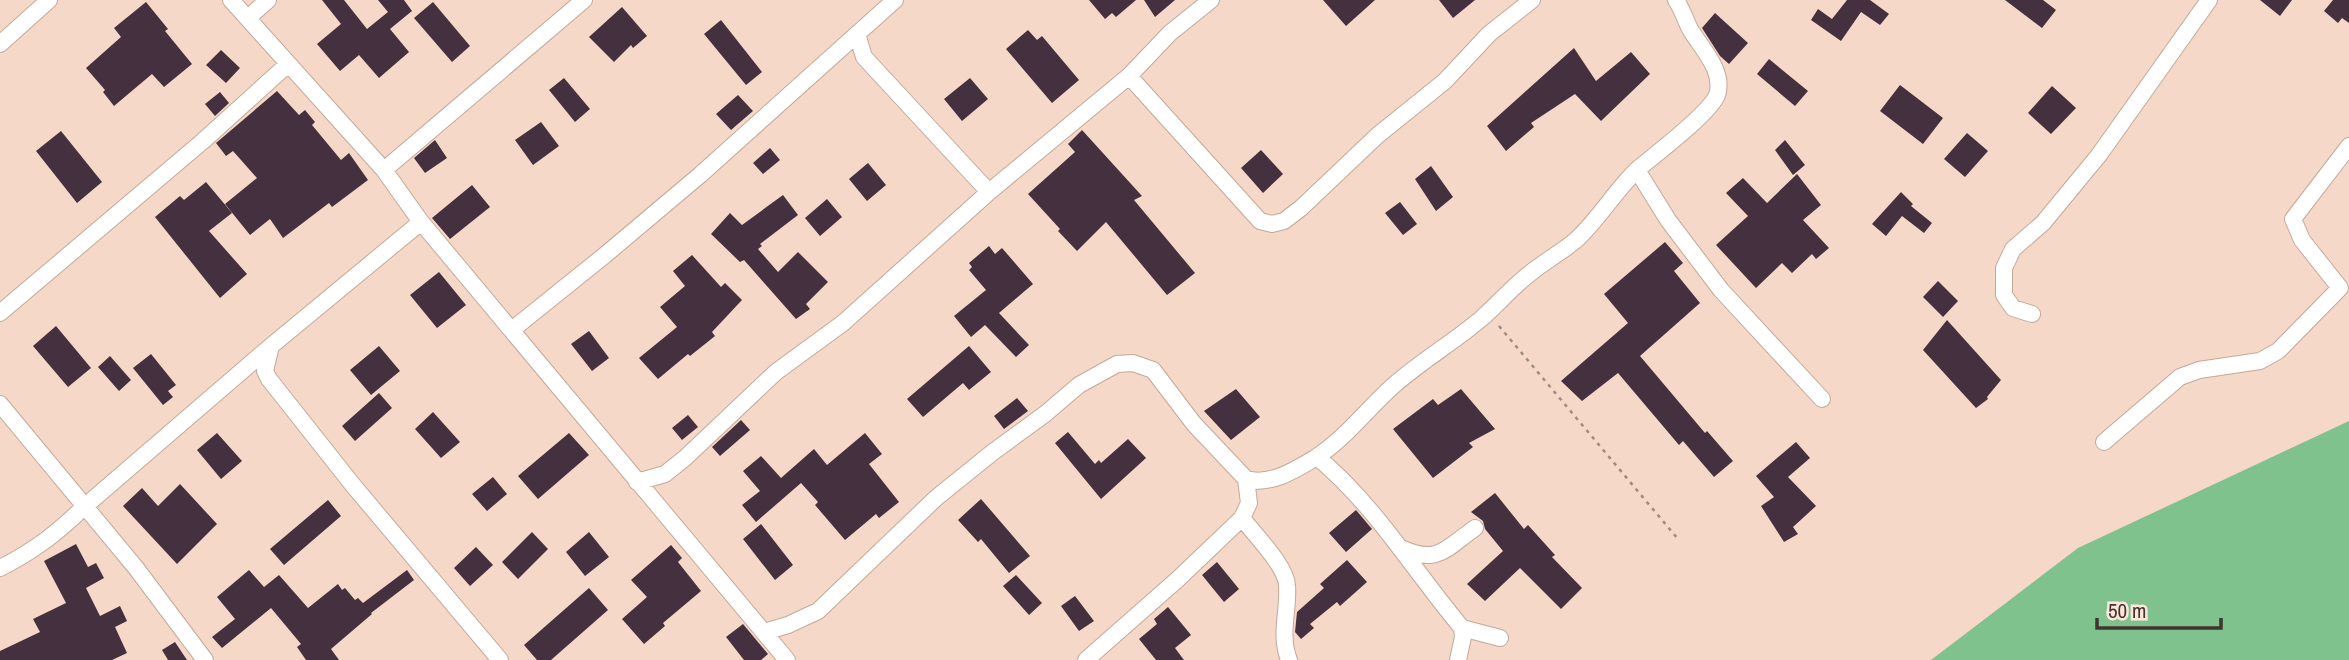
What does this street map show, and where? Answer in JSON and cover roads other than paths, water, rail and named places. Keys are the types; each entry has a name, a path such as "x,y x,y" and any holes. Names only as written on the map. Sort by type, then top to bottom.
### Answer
{"street":[{"path":"0,44 49,0"},
{"path":"231,0 384,170 421,222 787,660"},
{"path":"248,18 268,0"},
{"path":"384,170 584,0"},
{"path":"513,329 606,256 895,0"},
{"path":"637,482 665,474 776,372 843,323 989,192 1129,76 1170,33 1211,0"},
{"path":"1129,76 1260,221 1272,224 1284,221 1301,208 1378,135 1445,80 1489,34 1532,0"},
{"path":"2032,314 2013,308 2004,295 2004,268 2013,249 2043,223 2099,155 2209,0"},
{"path":"764,632 788,625 818,611 936,498 1079,385 1117,364 1133,363 1153,370 1194,424 1246,480 1269,480 1317,457 1392,387 1488,312 1532,271 1574,242 1591,226 1637,170 1714,101 1718,93 1713,64 1691,30 1678,1"},
{"path":"857,34 864,57 989,192"},
{"path":"0,313 203,141 287,65"},
{"path":"2104,442 2180,377 2199,370 2260,361 2278,351 2340,288 2302,240 2293,219 2349,146"},
{"path":"1637,170 1668,220 1721,290 1822,400"},
{"path":"0,568 47,541 271,346 421,222"},
{"path":"271,346 265,371 269,379 352,484 500,660"},
{"path":"0,404 136,568 205,660"},
{"path":"1317,457 1341,477 1462,628 1463,638 1458,660"},
{"path":"1086,660 1242,518 1249,503 1246,480"},
{"path":"1242,518 1283,572 1287,584 1284,647 1289,660"},
{"path":"1399,548 1419,556 1435,557 1475,528"},
{"path":"1462,628 1500,638"}]}
